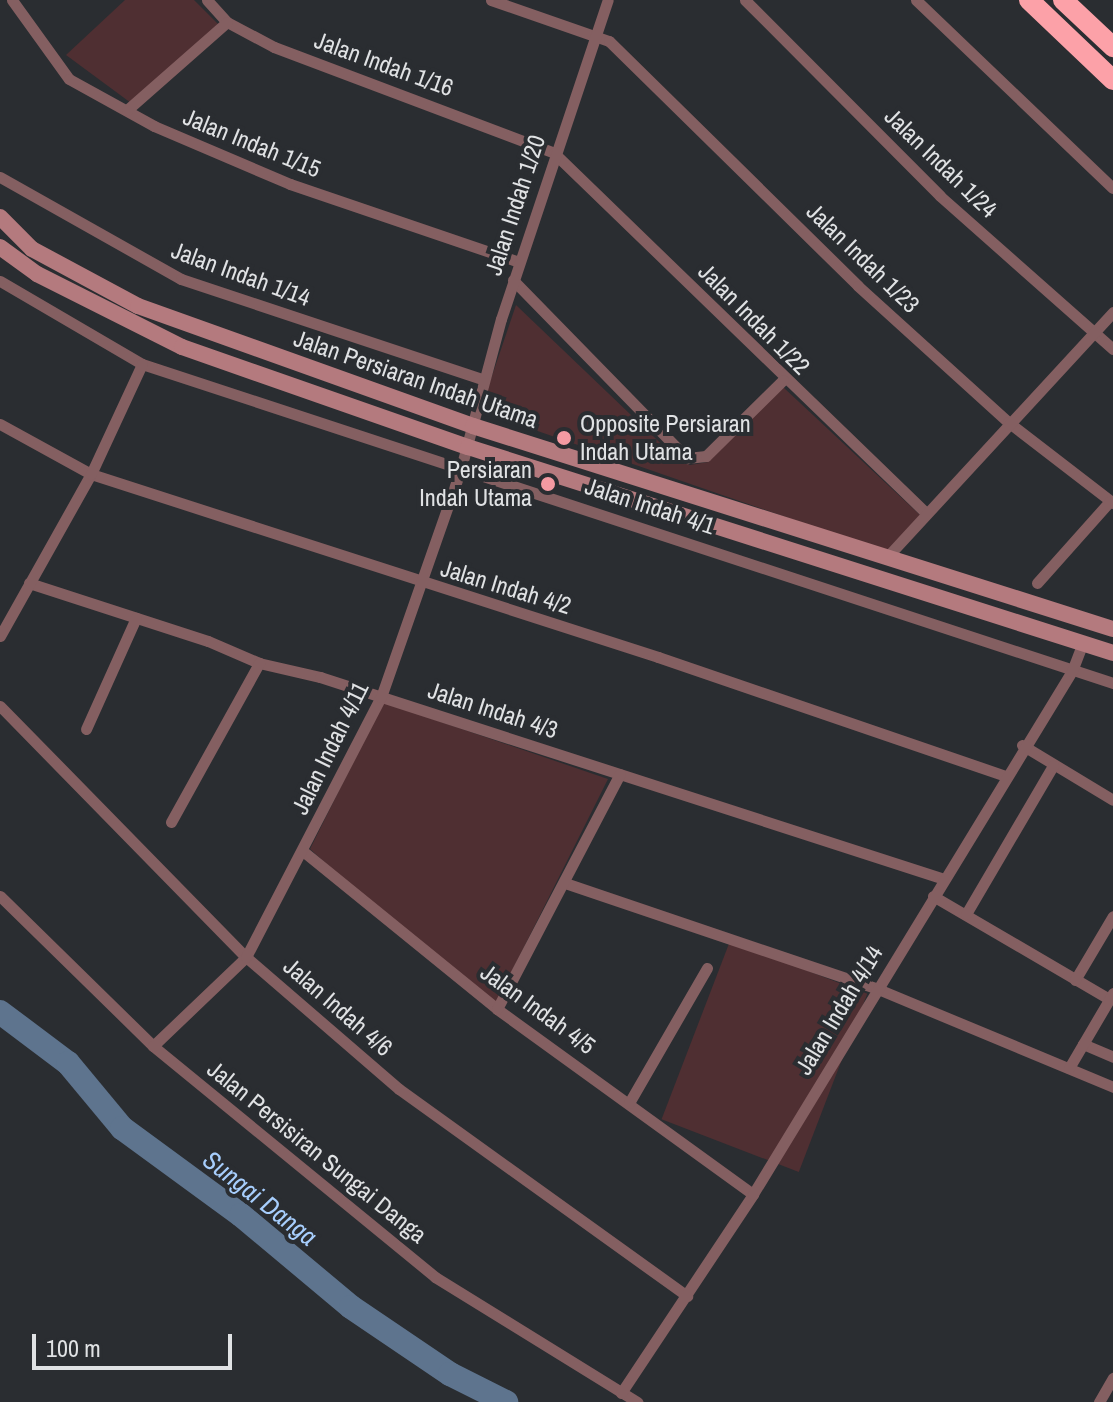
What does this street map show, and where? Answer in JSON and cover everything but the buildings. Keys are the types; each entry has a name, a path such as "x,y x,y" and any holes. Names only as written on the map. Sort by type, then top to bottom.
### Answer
{"highway":[{"path":"1029,0 1113,80"},
{"path":"1063,0 1113,47"},
{"path":"1085,0 1113,38"}],"main road":[{"name":"Jalan Persiaran Indah Utama","path":"0,217 32,249 138,306 473,426 1113,629"},
{"name":"Jalan Persiaran Indah Utama","path":"0,247 37,274 182,347 468,447 1113,653"}],"street":[{"name":"Jalan Indah 1/15","path":"12,0 69,79 127,110 226,160 519,262"},
{"name":"Jalan Indah 1/16","path":"207,0 227,22 274,47 554,153"},
{"name":"Jalan Indah 1/23","path":"491,0 609,41 858,286 1008,422 1112,502"},
{"name":"Jalan Indah 1/20","path":"473,426 482,379 513,280 593,35 608,0"},
{"name":"Jalan Indah 1/24","path":"745,0 940,196 1113,349"},
{"path":"916,0 1113,188"},
{"path":"127,110 227,22"},
{"name":"Jalan Indah 1/22","path":"554,153 783,380 926,513"},
{"name":"Jalan Indah 1/14","path":"0,177 181,279 482,379"},
{"path":"513,280 680,454 696,459 706,456 783,380"},
{"name":"Jalan Indah 4/1","path":"0,281 142,364 1113,683"},
{"path":"888,556 1008,422 1113,312"},
{"path":"0,636 91,474 142,364"},
{"name":"Jalan Indah 4/2","path":"0,424 91,474 420,583 658,657 1005,776"},
{"name":"Jalan Indah 4/11","path":"153,1046 246,957 304,852 381,697 473,426"},
{"path":"1037,583 1112,502"},
{"name":"Jalan Indah 4/3","path":"29,583 259,663 381,697 944,879"},
{"path":"86,729 136,618"},
{"name":"Jalan Indah 4/14","path":"621,1393 753,1194 1022,745 1072,671 1083,642"},
{"path":"171,822 259,663"},
{"name":"Jalan Indah 4/6","path":"0,706 246,957 399,1089 687,1296"},
{"path":"1022,745 1113,800"},
{"path":"966,914 1053,766"},
{"path":"497,1009 620,774"},
{"name":"Jalan Indah 4/5","path":"304,852 497,1009 753,1194"},
{"path":"565,883 878,989 1113,1087"},
{"name":"Jalan Persisiran Sungai Danga","path":"0,896 153,1046 435,1277 637,1402"},
{"path":"933,896 1075,980 1111,996 1069,1068"},
{"path":"1075,980 1113,916"},
{"path":"629,1103 707,968"},
{"path":"1083,1044 1113,1057"},
{"path":"1099,1402 1113,1378"}],"shaded area":[{"path":"125,0 194,0 219,25 131,103 66,55"},
{"path":"516,305 676,458 690,465 708,462 783,387 920,515 887,552 480,411"},
{"path":"383,702 608,779 496,1003 408,937 310,849"},
{"path":"730,941 867,994 799,1172 662,1119"}],"waterway":[{"name":"Sungai Danga","path":"0,1012 68,1063 122,1128 241,1215 351,1307 450,1374 506,1402"}],"place":[{"name":"Opposite Persiaran Indah Utama","path":"564,438"},
{"name":"Persiaran Indah Utama","path":"548,484"}]}
